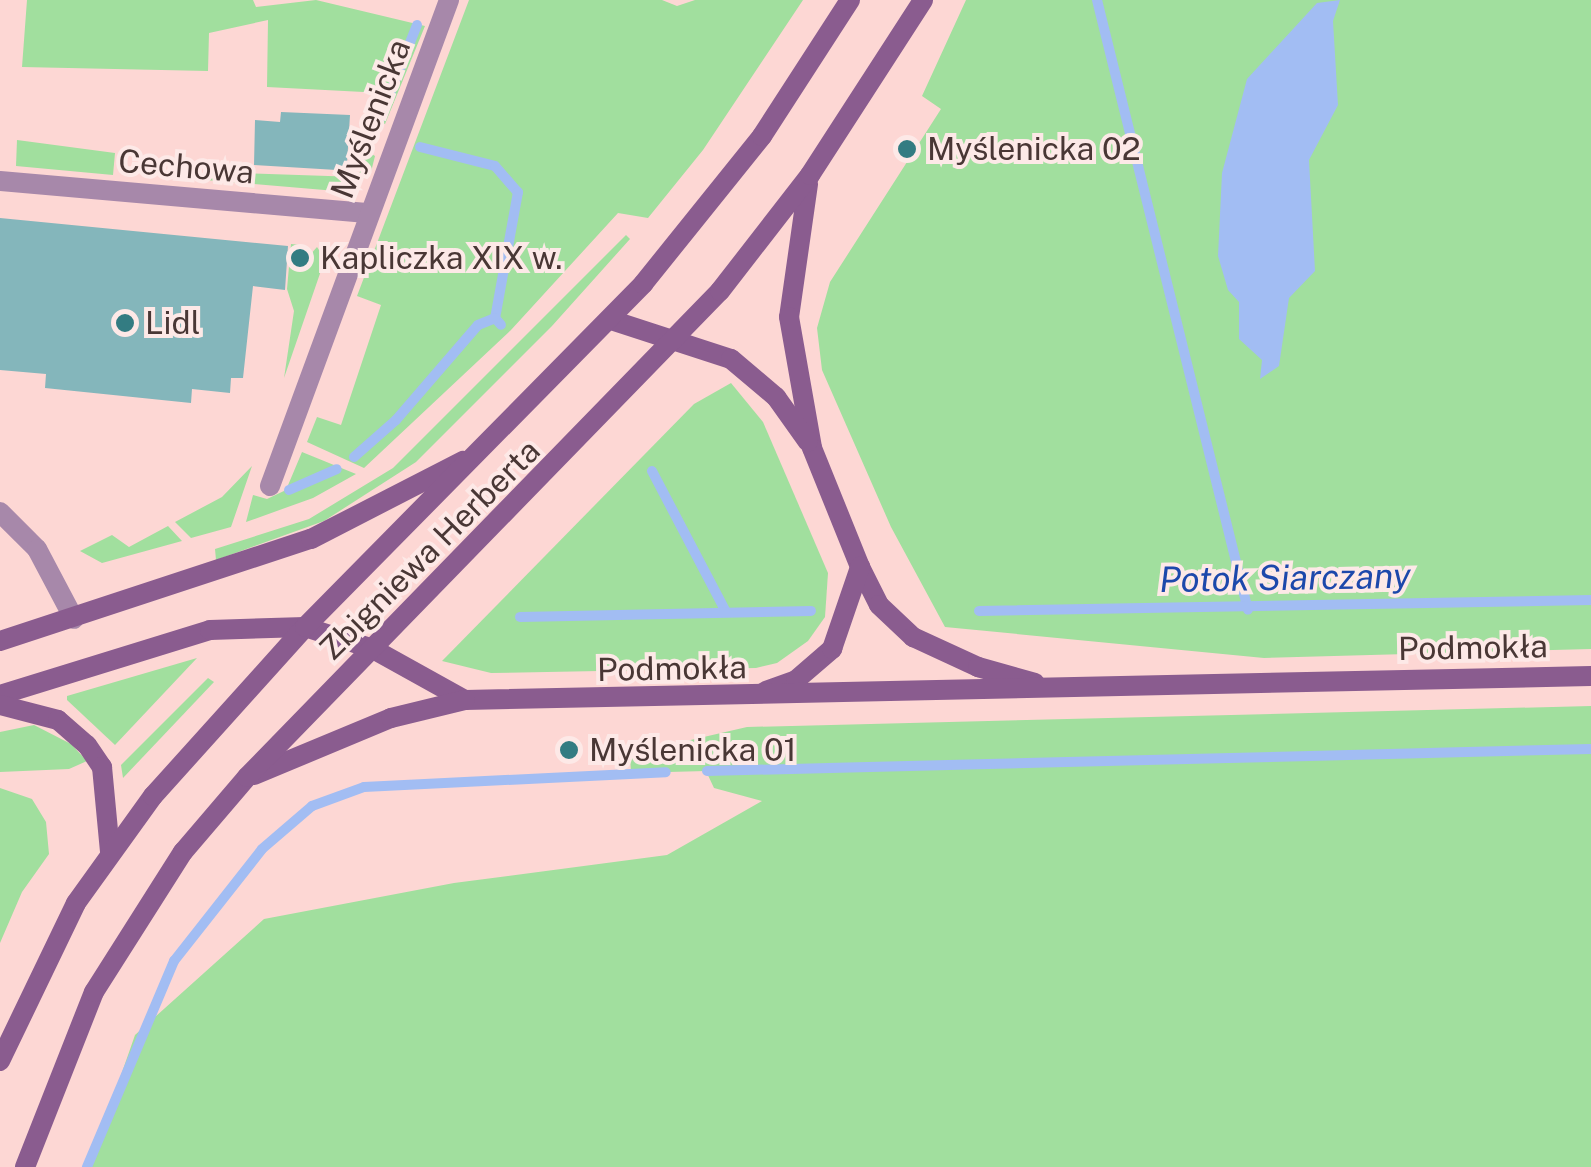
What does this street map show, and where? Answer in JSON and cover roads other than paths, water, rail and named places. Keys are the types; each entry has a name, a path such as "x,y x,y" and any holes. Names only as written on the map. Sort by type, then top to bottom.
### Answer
{"street":[{"name":"Myślenicka","path":"270,486 367,212 449,0"},
{"name":"Zbigniewa Herberta","path":"0,1061 54,942 110,852 178,766 305,627 611,320 715,199 850,0"},
{"name":"Zbigniewa Herberta","path":"24,1167 57,1073 111,959 183,852 247,778 678,339 810,175 923,0"},
{"name":"Podmokła","path":"810,175 789,317 812,448 860,568 879,605 913,637 978,668 1056,689"},
{"name":"Cechowa","path":"0,181 367,212"},
{"path":"611,320 710,347 757,378 812,448"},
{"path":"0,641 311,539 482,452"},
{"path":"0,512 38,549 74,619"},
{"path":"746,698 796,680 832,649 860,568"},
{"name":"Podmokła","path":"0,695 210,630 305,627 373,649 465,700 746,698 1591,676"},
{"path":"247,778 391,718 465,700"},
{"path":"0,705 58,720 87,745 102,767 110,852"}],"water":[{"path":"1340,0 1333,21 1338,105 1309,160 1315,271 1289,298 1279,366 1260,379 1262,360 1239,339 1239,302 1228,290 1218,256 1222,173 1247,79 1317,3"}],"waterway":[{"path":"1097,0 1248,610"},
{"path":"375,131 417,25"},
{"path":"420,147 495,166 518,192 495,318 501,325"},
{"path":"354,457 396,420 478,325 495,318"},
{"path":"289,490 337,469"},
{"path":"652,471 726,612"},
{"name":"Potok Siarczany","path":"979,611 1591,600"},
{"name":"Potok Siarczany","path":"520,617 811,611"},
{"path":"707,771 1591,749"},
{"path":"87,1167 174,961 262,849 312,806 364,787 666,772"}],"place":[{"name":"Myślenicka 02","path":"907,149"},
{"name":"Kapliczka XIX w.","path":"300,258"},
{"name":"Lidl","path":"125,323"},
{"name":"Myślenicka 01","path":"569,750"}]}
